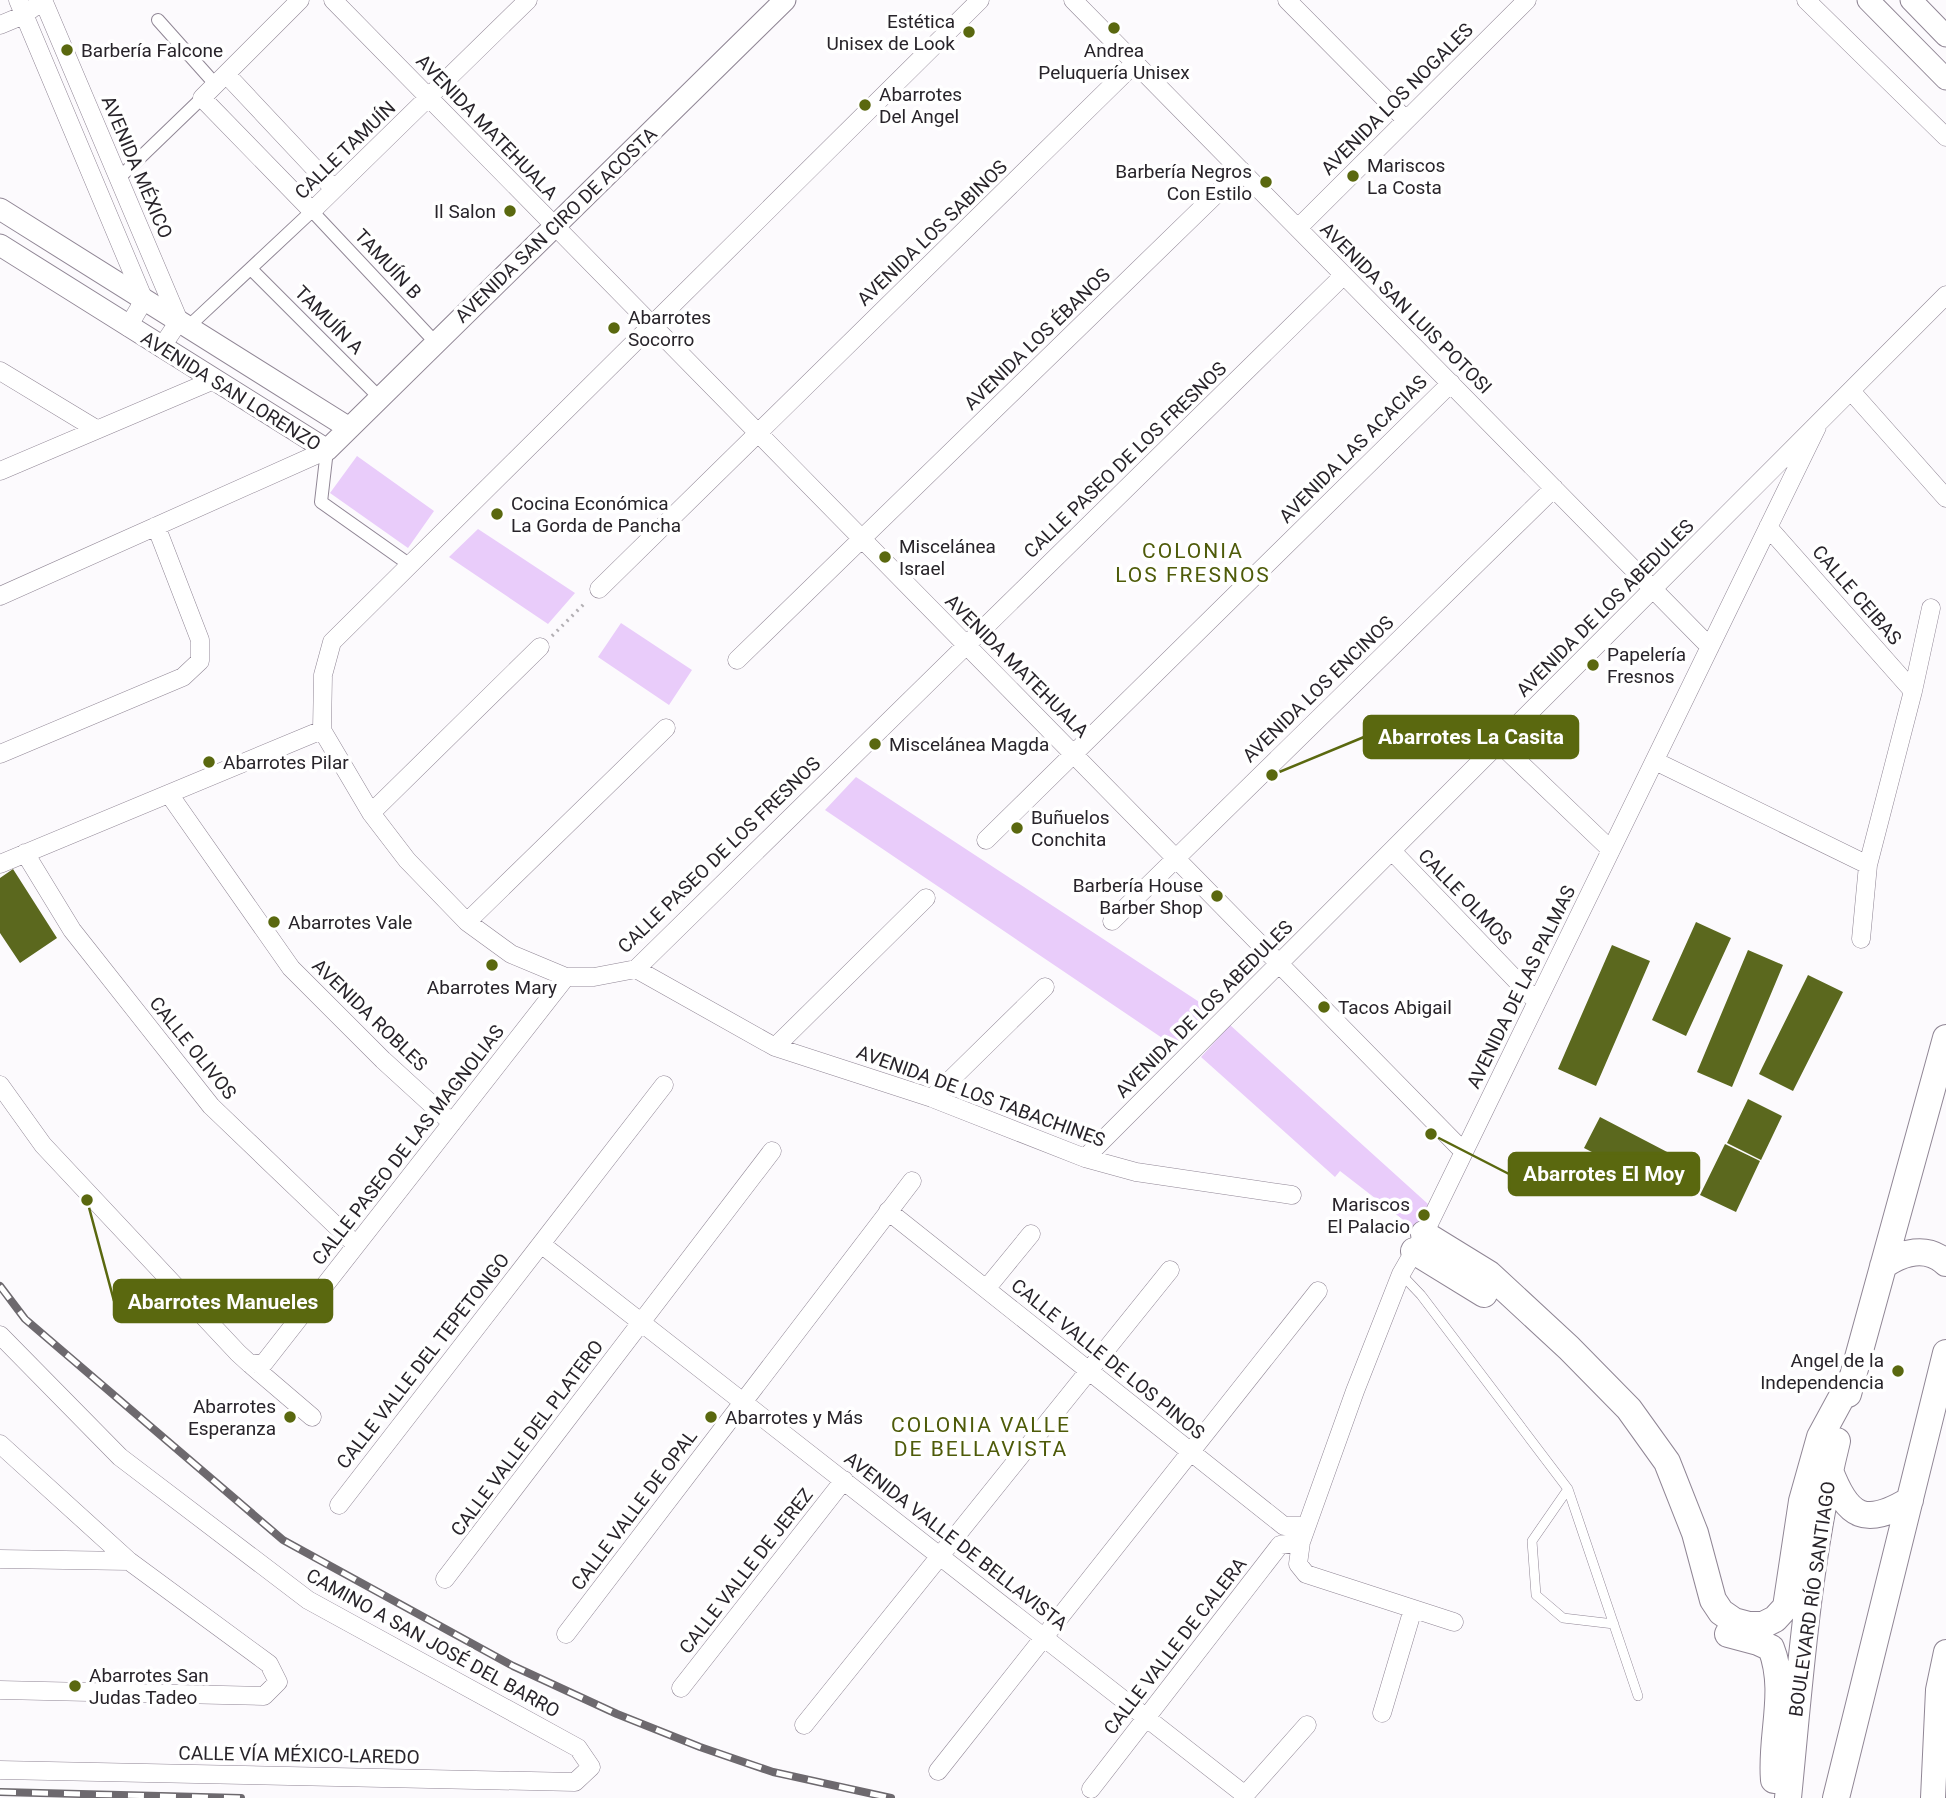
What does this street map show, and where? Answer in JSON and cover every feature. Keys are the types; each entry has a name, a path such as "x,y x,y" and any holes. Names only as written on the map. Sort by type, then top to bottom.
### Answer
{"main road":[{"name":"BOULEVARD RÍO SANTIAGO","path":"1788,1798 1818,1528 1852,1378 1946,1038"},
{"path":"1883,1266 1908,1252 1934,1255 1946,1263"},
{"path":"1413,1253 1489,1275 1569,1348 1629,1409 1667,1461 1695,1533 1713,1600 1721,1612 1734,1621 1763,1625 1776,1619 1786,1607 1802,1501 1820,1437 1852,1378"},
{"path":"1413,1253 1479,1289 1561,1363 1640,1450 1655,1474 1684,1547 1698,1602 1709,1621 1724,1633 1771,1648 1778,1665 1773,1770 1775,1798"},
{"path":"1836,1798 1946,1353"},
{"path":"1830,1471 1840,1496 1846,1505 1857,1512 1881,1514 1910,1500"},
{"path":"1933,1798 1938,1690 1946,1652"}],"street":[{"path":"0,25 21,7 44,0"},
{"name":"AVENIDA MÉXICO","path":"44,0 118,178 184,324"},
{"path":"118,178 300,0"},
{"name":"AVENIDA MATEHUALA","path":"333,0 1464,1152"},
{"name":"CALLE TAMUÍN","path":"184,324 251,269 528,0"},
{"name":"AVENIDA SAN CIRO DE ACOSTA","path":"327,450 785,0"},
{"path":"0,864 322,730 323,675 332,642 980,0"},
{"name":"AVENIDA SAN LUIS POTOSI","path":"1073,0 1710,646"},
{"path":"1287,0 1406,120"},
{"path":"1500,0 1513,13"},
{"name":"AVENIDA LOS NOGALES","path":"1298,228 1527,0"},
{"path":"1806,0 1946,137"},
{"path":"1868,0 1946,79"},
{"path":"1911,0 1946,36"},
{"path":"21,7 144,300 128,327"},
{"path":"158,20 334,189"},
{"name":"AVENIDA LOS SABINOS","path":"599,589 1135,63"},
{"path":"202,98 312,211"},
{"name":"AVENIDA LOS ÉBANOS","path":"737,660 1241,170"},
{"name":"AVENIDA SAN LORENZO","path":"0,209 349,428"},
{"name":"TAMUÍN B","path":"312,211 436,343"},
{"name":"AVENIDA SAN LORENZO","path":"0,245 327,450 321,502 410,565"},
{"name":"TAMUÍN A","path":"251,269 380,398"},
{"name":"CALLE PASEO DE LOS FRESNOS","path":"322,730 371,813 407,860 467,922 511,954 566,977 594,977 636,969 1344,275"},
{"name":"AVENIDA DE LOS ABEDULES","path":"1086,1158 1946,295"},
{"path":"161,348 184,324"},
{"path":"0,371 96,429"},
{"path":"0,471 214,380"},
{"name":"AVENIDA LAS ACACIAS","path":"986,840 1451,383"},
{"path":"1851,390 1946,498"},
{"name":"AVENIDA DE LAS PALMAS","path":"1413,1609 1306,1574 1297,1558 1303,1534 1355,1391 1413,1253 1817,427"},
{"path":"0,596 327,450"},
{"name":"AVENIDA LOS ENCINOS","path":"1112,921 1554,488"},
{"path":"0,754 183,677 200,662 200,640 156,526"},
{"name":"CALLE CEIBAS","path":"1769,527 1913,691"},
{"path":"1861,939 1868,865 1913,691 1931,608"},
{"path":"371,813 540,647"},
{"path":"467,922 666,728"},
{"path":"1499,743 1611,850"},
{"path":"1655,761 1868,865"},
{"name":"AVENIDA ROBLES","path":"169,794 292,968 383,1060 452,1123"},
{"name":"CALLE OLMOS","path":"1392,851 1537,1002"},
{"name":"CALLE OLIVOS","path":"25,853 72,930 211,1107 356,1245"},
{"path":"775,1048 926,898"},
{"name":"AVENIDA DE LOS TABACHINES","path":"636,969 775,1048 932,1098 1086,1158 1136,1172 1292,1195"},
{"name":"CALLE PASEO DE LAS MAGNOLIAS","path":"250,1364 264,1363 566,977"},
{"path":"932,1098 1045,987"},
{"path":"0,1084 43,1145 250,1364 312,1417"},
{"name":"CALLE VALLE DEL TEPETONGO","path":"339,1505 664,1085"},
{"name":"CALLE VALLE DEL PLATERO","path":"445,1579 772,1152"},
{"name":"CALLE VALLE DE OPAL","path":"566,1634 912,1181"},
{"name":"CALLE VALLE DE LOS PINOS","path":"888,1211 1284,1526"},
{"path":"986,1289 1031,1234"},
{"name":"AVENIDA VALLE DE BELLAVISTA","path":"541,1244 1245,1794 1307,1725"},
{"path":"804,1725 1170,1270"},
{"path":"938,1771 1318,1291"},
{"name":"CAMINO A SAN JOSÉ DEL BARRO","path":"0,1335 120,1457 308,1600 578,1748 591,1767"},
{"path":"0,1444 129,1561 269,1664 278,1682 264,1696 0,1690"},
{"name":"CALLE VALLE DE JEREZ","path":"681,1688 844,1480"},
{"path":"1284,1526 1303,1534"},
{"path":"1280,1545 1303,1534"},
{"name":"CALLE VALLE DE CALERA","path":"1091,1789 1280,1545"},
{"path":"0,1559 129,1561"},
{"path":"1382,1713 1413,1609 1454,1622"},
{"name":"CALLE VÍA MÉXICO-LAREDO","path":"0,1770 575,1782 591,1767"}],"lane":[{"path":"1413,1253 1421,1295 1568,1489 1639,1696"},
{"path":"1568,1489 1532,1541 1536,1595 1563,1618 1614,1625"},
{"path":"1280,1545 1284,1526"}],"path":[{"path":"540,647 599,589"}],"shaded area":[{"path":"357,456 434,511 408,548 330,493"},
{"path":"478,529 575,593 548,624 449,557"},
{"path":"621,623 692,670 669,705 598,657"},
{"path":"856,777 1213,1011 1177,1048 825,810"},
{"path":"1230,1025 1428,1204 1415,1229 1340,1171 1335,1177 1201,1057"}],"building":[{"path":"13,869 57,938 20,963 0,933 0,878"},
{"path":"1696,922 1731,938 1686,1036 1652,1020"},
{"path":"1612,945 1650,961 1596,1086 1558,1069"},
{"path":"1748,950 1783,965 1732,1087 1697,1072"},
{"path":"1808,975 1843,992 1793,1091 1759,1074"},
{"path":"1748,1099 1782,1116 1761,1160 1727,1143"},
{"path":"1600,1117 1671,1154 1655,1184 1584,1148"},
{"path":"1725,1144 1760,1161 1736,1212 1700,1195"}],"railway":[{"path":"0,1286 25,1319 283,1540 513,1666 617,1714 773,1772 891,1798"},
{"path":"0,1792 241,1798"}],"place":[{"name":"Andrea Peluquería Unisex","path":"1114,28"},
{"name":"Estética Unisex de Look","path":"969,32"},
{"name":"Barbería Falcone","path":"67,50"},
{"name":"Abarrotes Del Angel","path":"865,105"},
{"name":"Mariscos La Costa","path":"1353,176"},
{"name":"Barbería Negros Con Estilo","path":"1266,182"},
{"name":"Il Salon","path":"510,211"},
{"name":"Abarrotes Socorro","path":"614,328"},
{"name":"Cocina Económica La Gorda de Pancha","path":"497,514"},
{"name":"Miscelánea Israel","path":"885,557"},
{"name":"Papelería Fresnos","path":"1593,665"},
{"name":"Miscelánea Magda","path":"875,744"},
{"name":"Abarrotes Pilar","path":"209,762"},
{"name":"Abarrotes La Casita","path":"1272,775"},
{"name":"Buñuelos Conchita","path":"1017,828"},
{"name":"Barbería House Barber Shop","path":"1217,896"},
{"name":"Abarrotes Vale","path":"274,922"},
{"name":"Abarrotes Mary","path":"492,965"},
{"name":"Tacos Abigail","path":"1324,1007"},
{"name":"Abarrotes El Moy","path":"1431,1134"},
{"name":"Abarrotes Manueles","path":"87,1200"},
{"name":"Mariscos El Palacio","path":"1424,1215"},
{"name":"Angel de la Independencia","path":"1898,1371"},
{"name":"Abarrotes Esperanza","path":"290,1417"},
{"name":"Abarrotes y Más","path":"711,1417"},
{"name":"Abarrotes San Judas Tadeo","path":"75,1686"}],"district":[{"name":"COLONIA LOS FRESNOS","path":"1193,563"},
{"name":"COLONIA VALLE DE BELLAVISTA","path":"981,1437"}]}
